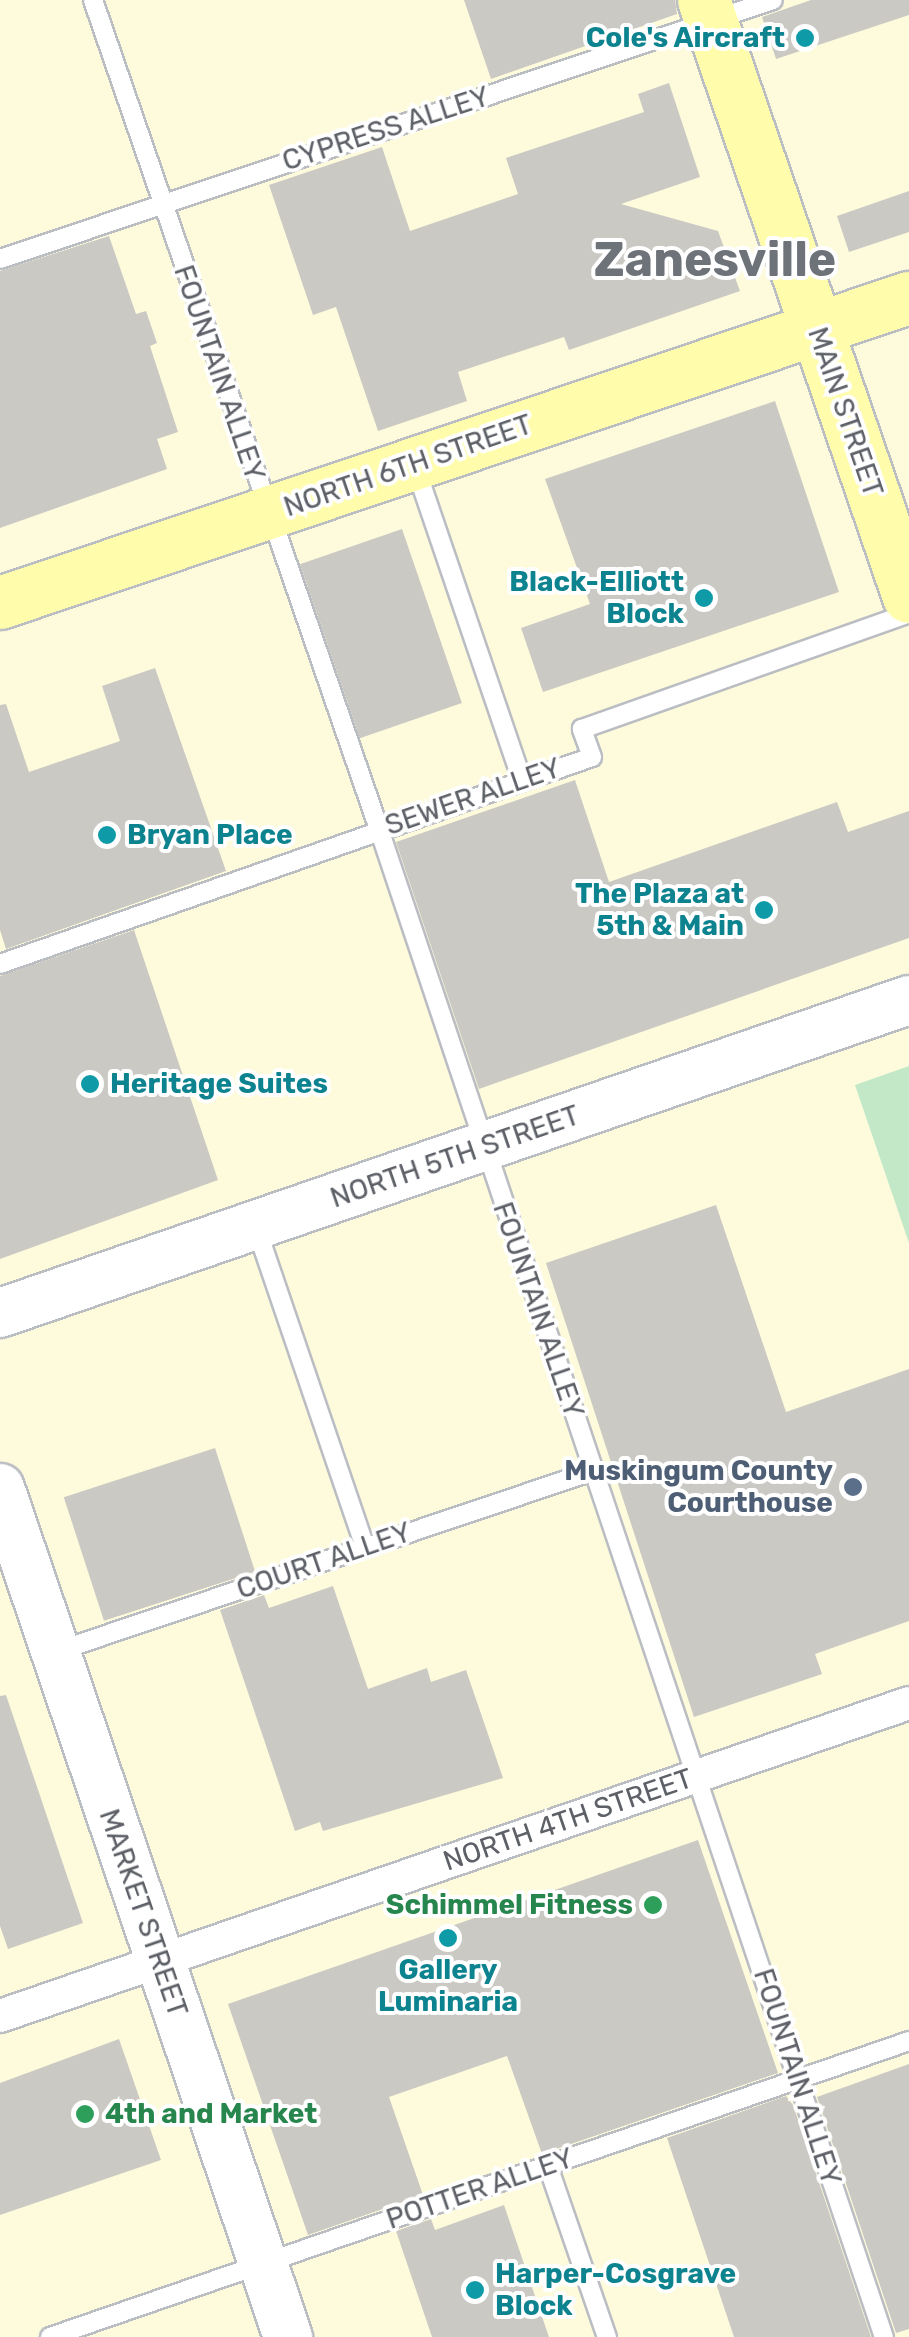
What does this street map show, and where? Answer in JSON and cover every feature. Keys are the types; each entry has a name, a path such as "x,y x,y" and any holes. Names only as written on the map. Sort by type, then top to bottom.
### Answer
{"main road":[{"name":"MAIN STREET","path":"707,11 909,597"},
{"name":"NORTH 6TH STREET","path":"0,603 909,298"},
{"name":"NORTH 5TH STREET","path":"0,1314 909,1000"},
{"name":"MARKET STREET","path":"0,1488 288,2337"}],"street":[{"name":"NORTH 4TH STREET","path":"2,2009 158,1960 909,1703"}],"lane":[{"name":"FOUNTAIN ALLEY","path":"93,0 160,204 379,829 482,1148 884,2337"},
{"name":"CYPRESS ALLEY","path":"0,259 707,11 773,0"},
{"path":"414,464 522,781"},
{"name":"SEWER ALLEY","path":"0,964 592,757 582,728 909,613"},
{"path":"256,1227 365,1548"},
{"name":"COURT ALLEY","path":"56,1651 592,1471"},
{"name":"POTTER ALLEY","path":"50,2337 909,2041"},
{"path":"548,2166 608,2337"}],"shaded area":[{"path":"0,0 909,0 909,2337 0,2337"}],"green space":[{"path":"909,1066 909,1243 855,1085"}],"building":[{"path":"464,0 675,0 677,14 491,79"},
{"name":"Cole's Aircraft","path":"811,0 909,0 909,15 776,59 762,17"},
{"path":"669,83 700,177 621,204 718,231 740,291 569,350 564,337 458,372 467,401 378,431 336,307 313,315 269,185 382,147 410,231 518,194 506,158 644,112 638,94"},
{"path":"909,191 909,232 849,252 837,216"},
{"path":"109,236 136,314 146,311 157,343 150,346 178,432 157,439 167,469 0,528 0,271"},
{"path":"775,401 839,592 543,692 521,628 590,604 545,479"},
{"path":"402,529 462,703 360,738 300,564"},
{"name":"Bryan Place","path":"155,668 226,871 6,949 0,930 0,705 6,704 29,772 120,741 102,686"},
{"path":"575,780 609,882 837,802 848,832 909,811 909,938 479,1089 396,842"},
{"path":"134,930 218,1180 0,1259 0,976"},
{"path":"716,1205 786,1412 909,1369 909,1621 815,1654 822,1674 694,1717 546,1263"},
{"path":"215,1448 255,1572 104,1621 64,1497"},
{"path":"333,1586 368,1689 427,1668 431,1682 466,1670 503,1778 323,1831 320,1822 295,1831 220,1610 264,1595 269,1608"},
{"path":"6,1695 83,1923 8,1949 0,1926 0,1696"},
{"path":"698,1840 778,2073 542,2154 507,2056 389,2097 423,2195 308,2235 228,2004"},
{"path":"119,2039 161,2160 0,2215 0,2083"},
{"path":"909,2064 909,2329 896,2333 817,2097"},
{"path":"786,2096 793,2105 871,2337 734,2337 667,2138"},
{"name":"Harper-Cosgrave Block","path":"504,2205 549,2337 432,2337 396,2231 431,2219 435,2230"}],"place":[{"name":"Cole's Aircraft","path":"805,38"},
{"name":"Black-Elliott Block","path":"704,598"},
{"name":"Bryan Place","path":"107,835"},
{"name":"The Plaza at 5th & Main","path":"764,910"},
{"name":"Heritage Suites","path":"90,1084"},
{"name":"Muskingum County Courthouse","path":"853,1487"},
{"name":"Schimmel Fitness","path":"653,1905"},
{"name":"Gallery Luminaria","path":"448,1938"},
{"name":"4th and Market","path":"85,2114"},
{"name":"Harper-Cosgrave Block","path":"475,2290"}],"district":[{"name":"Zanesville","path":"715,260"}]}
